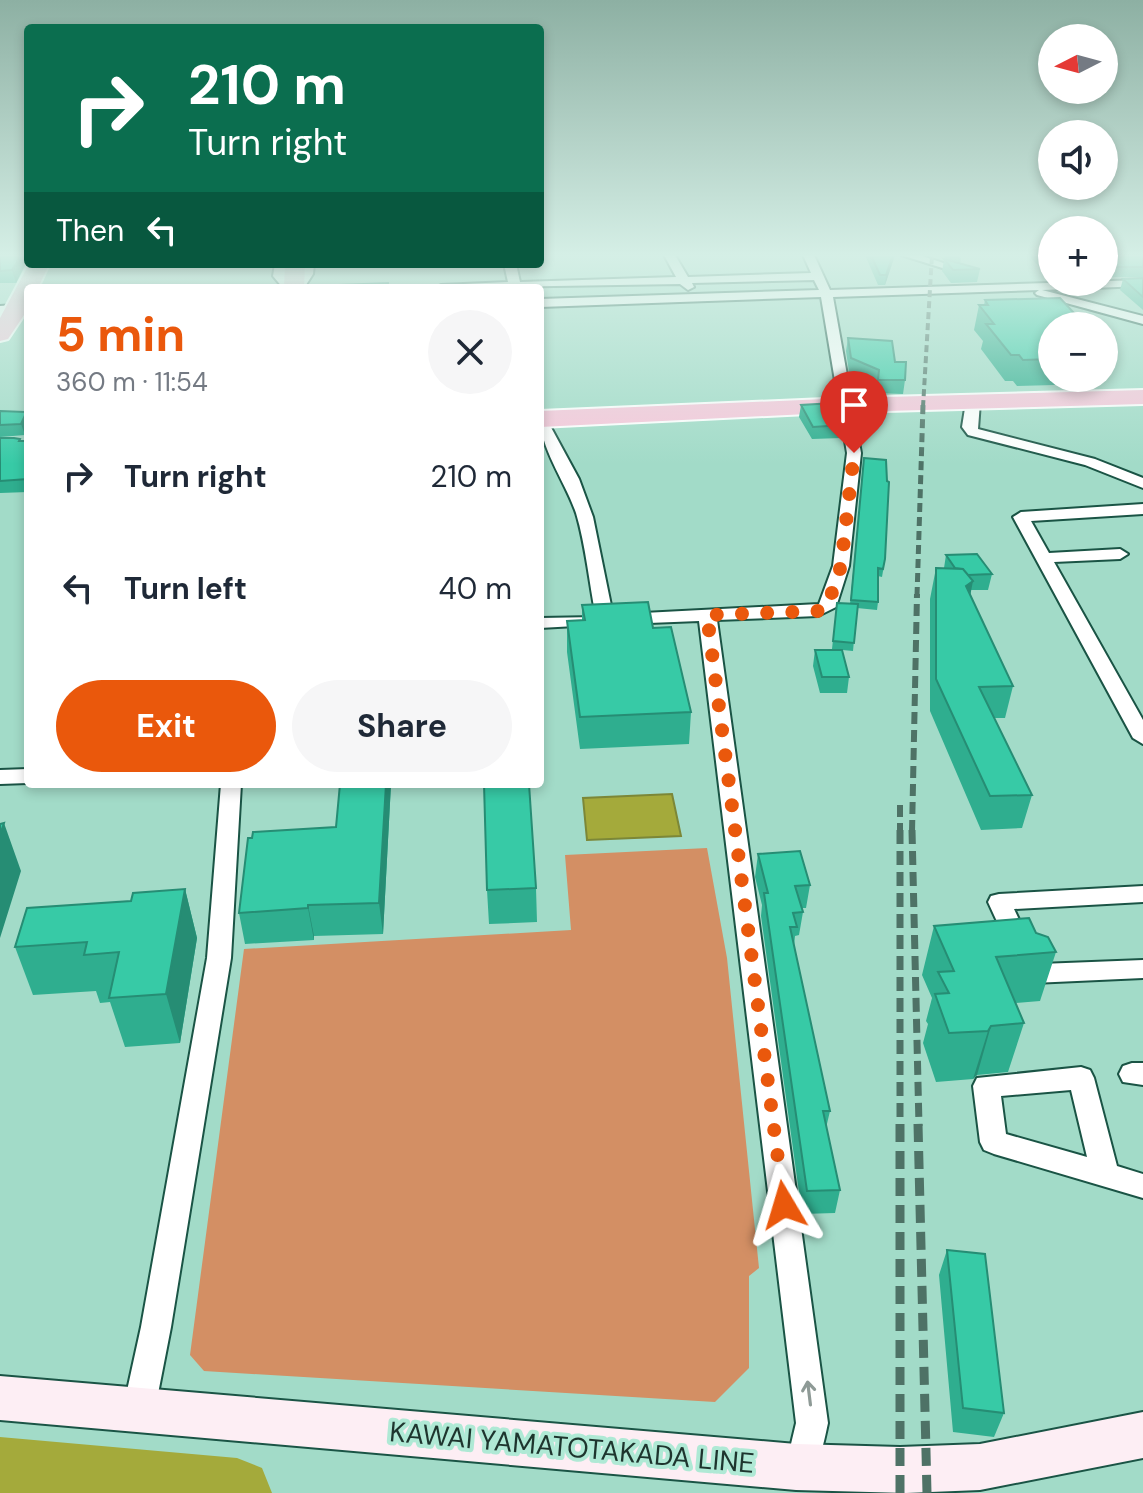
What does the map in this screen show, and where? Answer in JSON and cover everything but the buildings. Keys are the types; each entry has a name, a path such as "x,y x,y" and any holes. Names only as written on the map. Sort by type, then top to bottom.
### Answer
{"highway":[{"path":"544,419 848,405 1143,397"}],"main road":[{"name":"KAWAI YAMATOTAKADA LINE","path":"0,1398 796,1467 900,1470 980,1467 1143,1435"}],"street":[{"path":"544,623 818,611 827,607 841,566 854,453 833,325"},
{"path":"973,402 969,427 973,432 1090,462 1143,483"},
{"path":"544,427 571,479 585,517 605,620"},
{"path":"1143,509 1021,517 1143,738"},
{"path":"1042,558 1120,554"},
{"path":"707,615 812,1423 806,1449 796,1467"},
{"path":"0,777 24,776"},
{"path":"139,1409 156,1327 219,958 231,788"},
{"path":"1143,894 999,902 1033,974 1143,969"},
{"path":"1105,1174 1081,1078 986,1086 994,1142 1143,1186"}],"shaded area":[{"path":"672,794 681,836 587,840 583,798"},
{"path":"707,848 727,958 759,1268 749,1276 749,1368 715,1402 204,1371 190,1355 244,949 571,930 565,855"}],"waterway":[{"path":"0,1472 237,1493"}],"railway":[{"path":"923,407 928,325"},
{"path":"917,596 923,405"},
{"path":"912,831 917,594"},
{"path":"900,805 900,1493"},
{"path":"912,831 919,1126"},
{"path":"918,1124 927,1493"}],"route":[{"path":"784,1205 707,615 818,611 827,607 841,566 854,453"}]}
